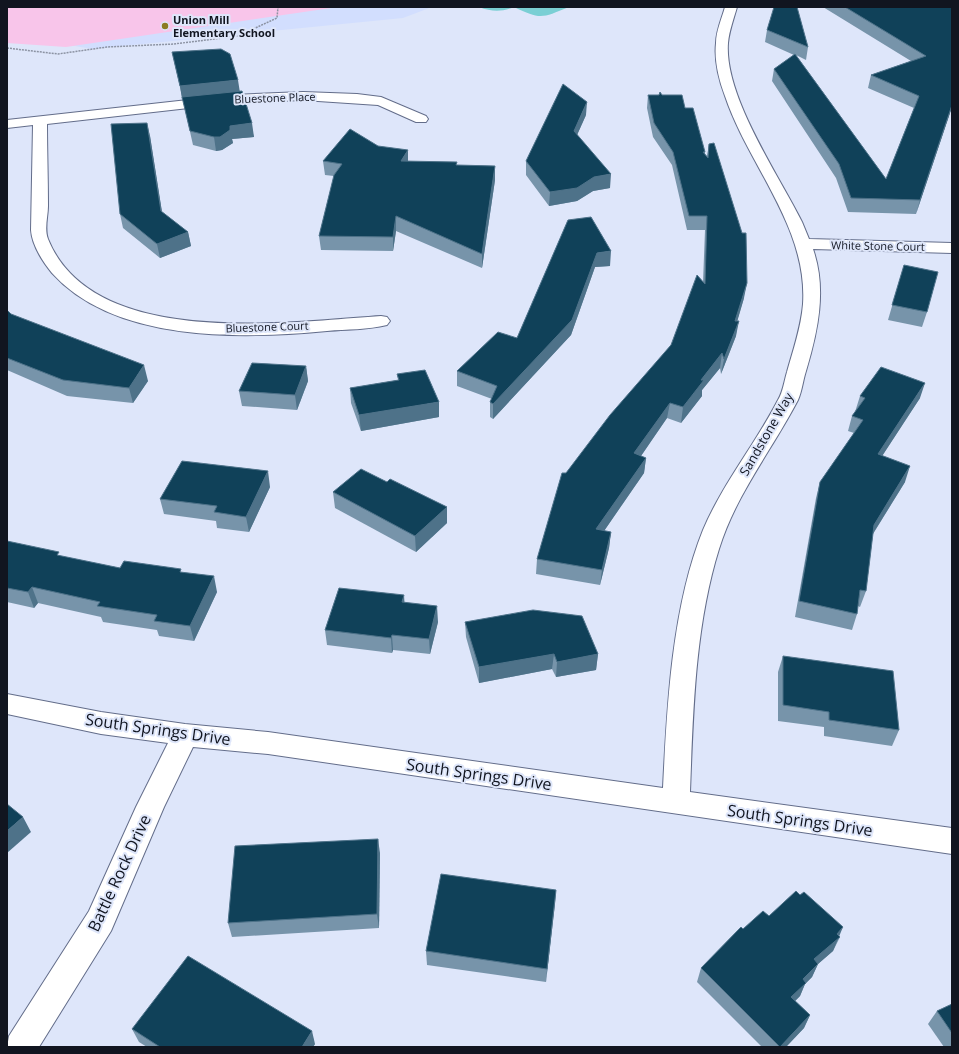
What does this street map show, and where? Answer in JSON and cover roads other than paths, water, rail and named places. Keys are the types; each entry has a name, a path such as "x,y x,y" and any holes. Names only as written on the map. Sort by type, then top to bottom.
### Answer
{"street":[{"name":"Sandstone Way","path":"676,802 684,670 693,607 707,551 730,496 790,396 807,336 812,295 811,276 804,244 793,218 729,94 723,73 721,54 722,32 731,7"},
{"name":"Bluestone Place","path":"7,124 233,99 304,96 357,98 381,101 421,119"},
{"name":"Bluestone Court","path":"40,120 40,237 50,261 61,274 74,286 99,301 125,312 159,321 228,330 254,330 381,321"},
{"name":"White Stone Court","path":"804,244 952,248"},
{"name":"South Springs Drive","path":"7,704 101,723 185,735 268,743 952,841"},
{"name":"Battle Rock Drive","path":"20,1047 100,921 150,806 185,735"}],"place":[{"name":"Union Mill Elementary School","path":"165,26"}]}
